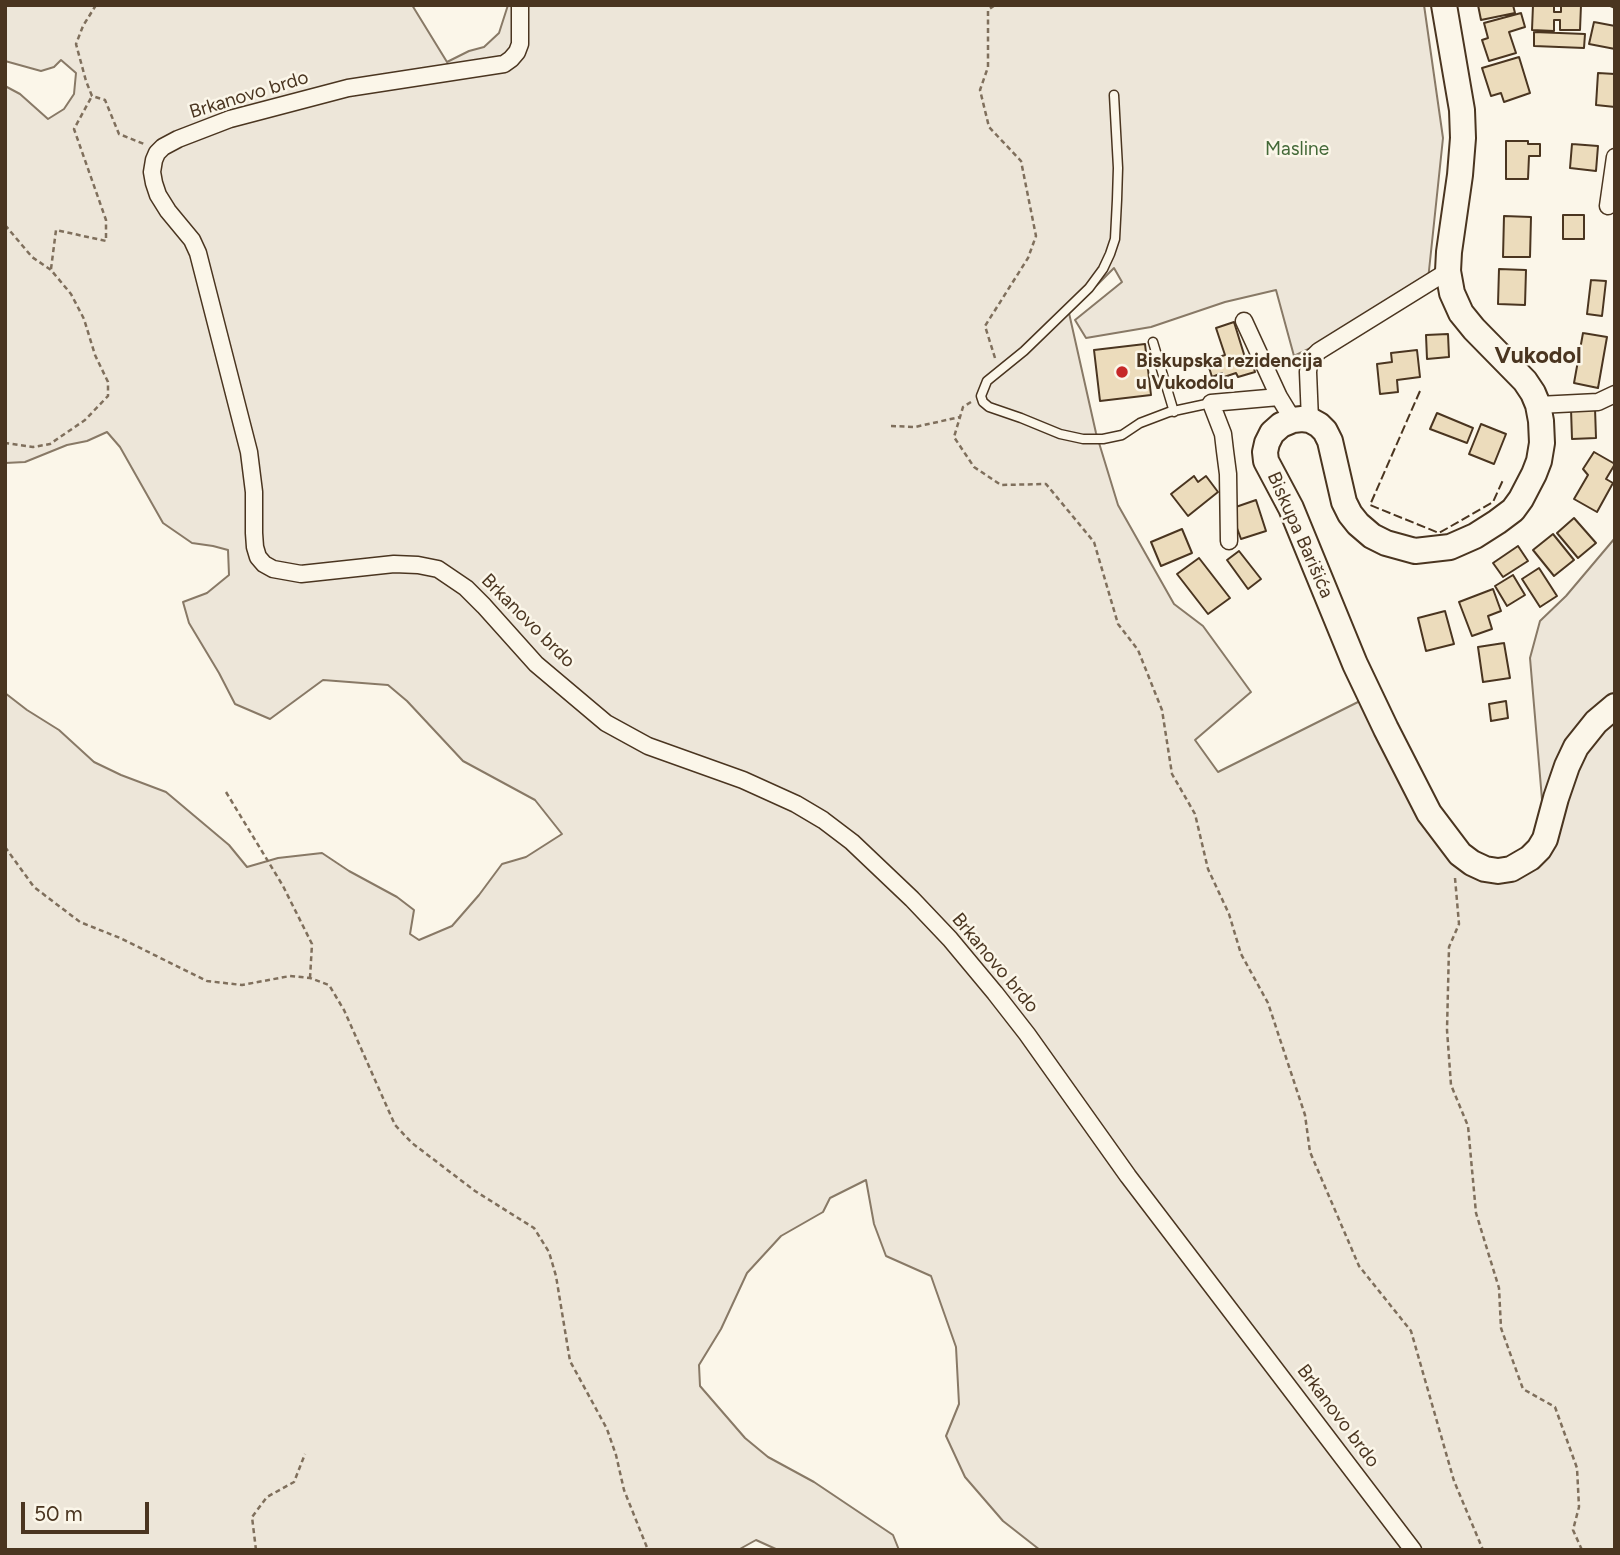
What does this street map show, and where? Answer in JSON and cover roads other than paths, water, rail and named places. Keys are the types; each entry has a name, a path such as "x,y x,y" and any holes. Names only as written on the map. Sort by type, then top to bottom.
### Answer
{"main road":[{"path":"1302,420 1319,425 1330,441 1344,502 1358,524 1372,536 1415,551 1450,547 1475,536 1505,516 1521,499 1539,461 1541,421 1533,393 1525,381 1474,330 1461,313 1452,293 1448,271 1449,252 1463,138 1462,110 1444,5"},
{"name":"Biskupa Barišića","path":"1302,420 1281,425 1272,433 1267,443 1266,461 1291,508 1355,664 1386,729 1429,813 1460,854 1485,869 1498,871 1511,869 1530,858 1545,839 1556,798 1576,747 1596,722 1615,706"}],"street":[{"name":"Brkanovo brdo","path":"520,5 520,44 517,52 504,64 335,92 230,119 178,139 157,153 152,172 154,183 168,211 192,240 249,452 253,473 255,547 258,557 273,569 301,574 394,564 438,569 466,587 536,664 606,723 648,746 743,779 796,804 824,820 852,842 950,939 995,993 1128,1176 1413,1550"},
{"path":"1608,206 1615,158"},
{"path":"1302,420 1309,363 1313,357 1448,271"},
{"path":"1244,321 1279,397 1302,420"},
{"path":"1538,404 1598,402 1615,394"},
{"path":"1229,541 1226,451 1223,433 1212,403 1279,397"}],"lane":[{"path":"1114,95 1118,168 1115,239 1110,254 1089,288 1024,351 987,381 981,396 989,407 1060,434 1083,439 1122,435 1140,423 1212,403"},
{"path":"1153,342 1174,412"}],"place":[{"name":"Biskupska rezidencija u Vukodolu","path":"1122,372"}],"district":[{"name":"Vukodol","path":"1538,356"}],"park label":[{"name":"Masline","path":"1297,149"}]}
